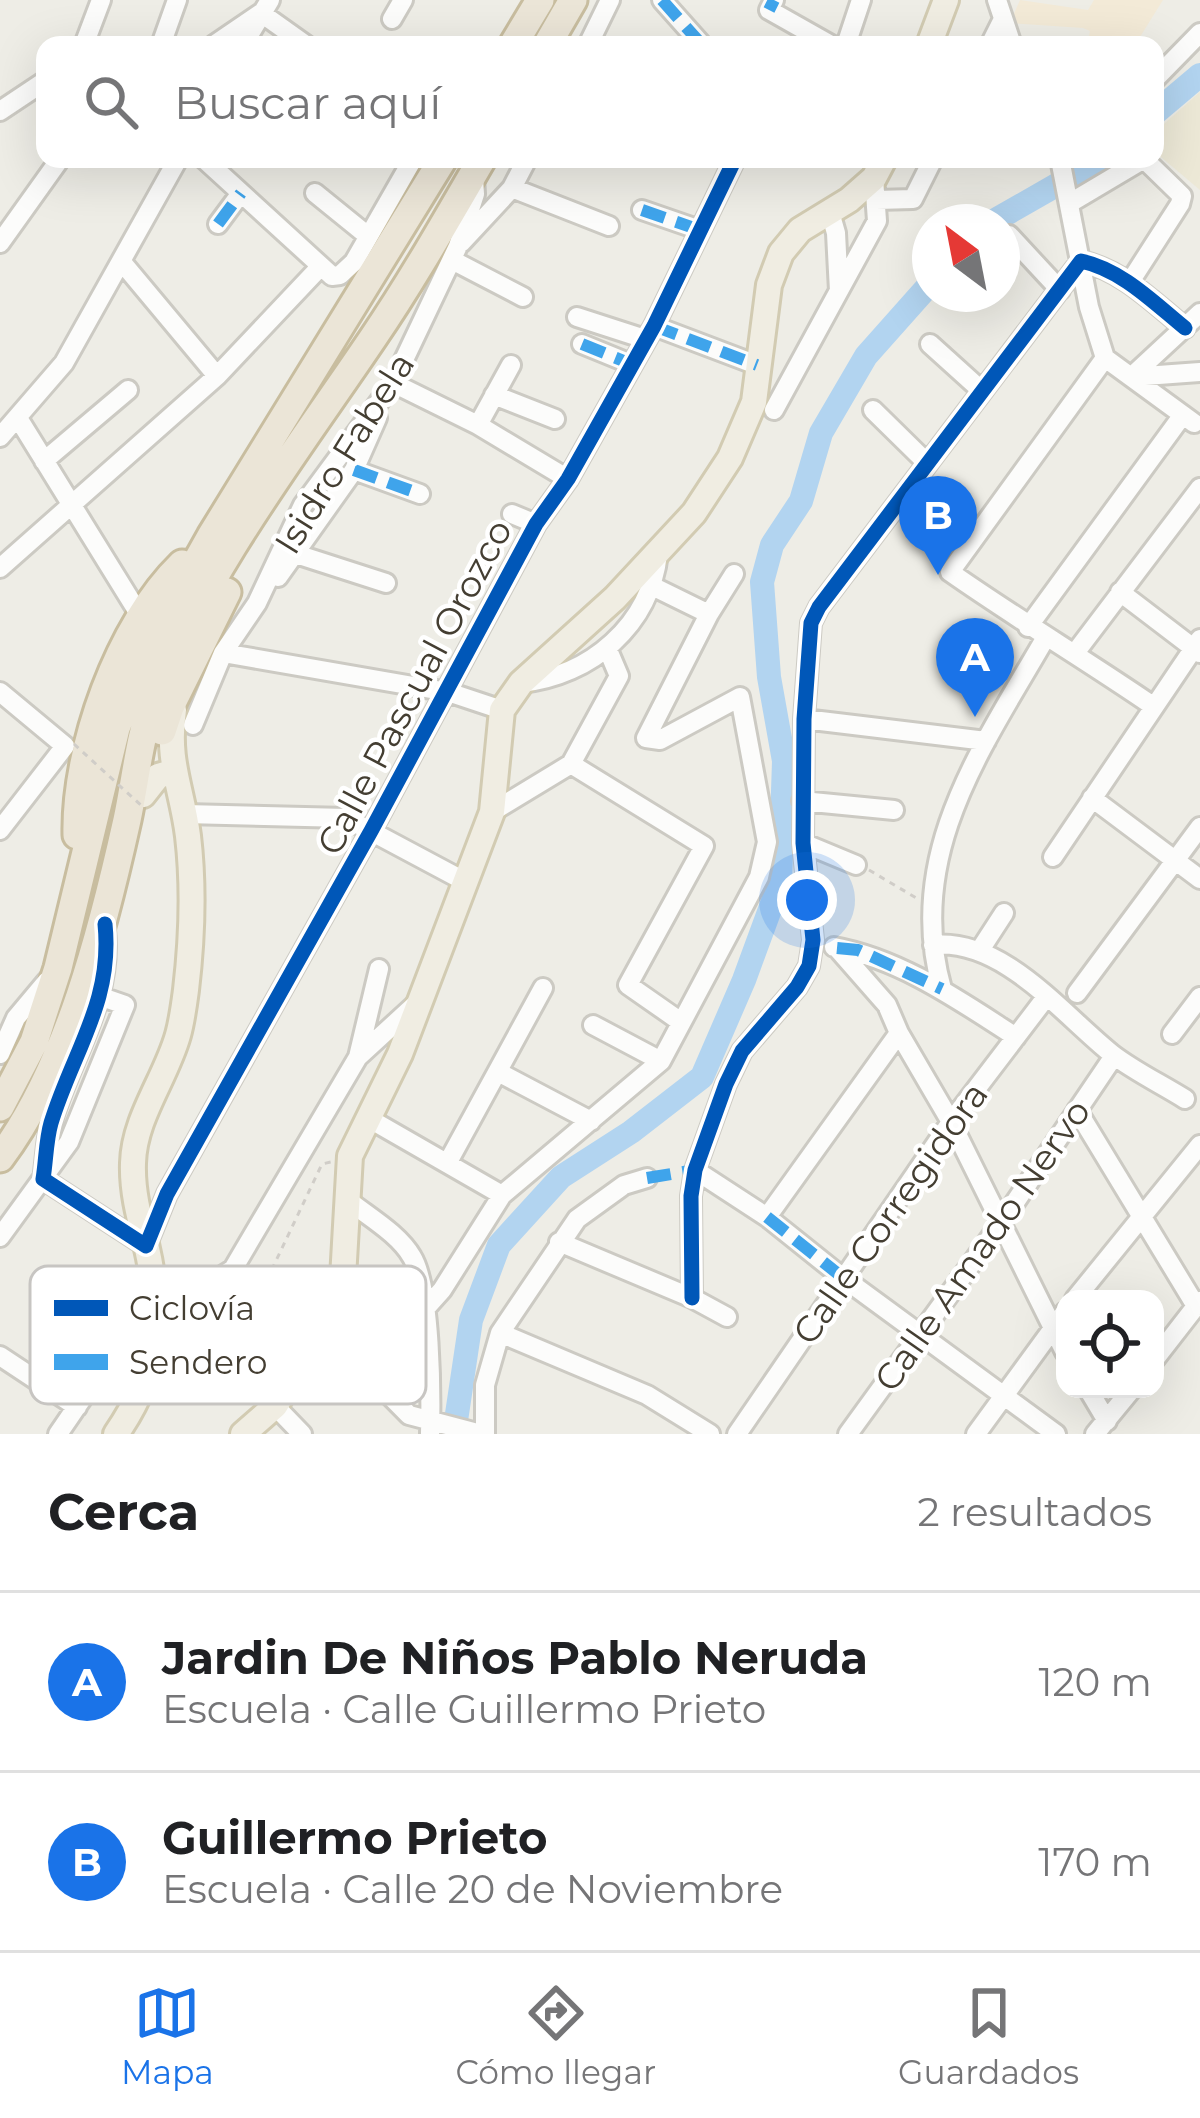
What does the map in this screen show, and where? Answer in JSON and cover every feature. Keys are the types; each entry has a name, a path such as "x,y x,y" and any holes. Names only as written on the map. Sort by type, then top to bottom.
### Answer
{"highway":[{"path":"518,36 540,0"},
{"path":"552,36 573,0"},
{"path":"138,807 136,762 153,700 224,540 350,316 460,168"},
{"path":"0,1107 34,1042 58,968 116,728 146,652 224,540 275,481 377,332 461,168"},
{"path":"350,316 360,309 396,250 403,246 414,252 415,259 376,324 377,332"},
{"path":"81,873 76,818 99,710 141,617 169,576 224,540"},
{"path":"0,1158 14,1140 62,1041 105,924 175,698 236,575 224,540"}],"main road":[{"path":"932,36 946,0"},
{"path":"344,1266 350,1156 421,1000 492,812 502,710 521,683 658,554 694,513 730,458 754,402 770,285 781,253 800,230 878,179"},
{"path":"150,1266 133,1190 133,1156 179,1033 193,895 185,814 172,772 175,698"},
{"path":"138,807 158,776 172,772"},
{"path":"116,1434 137,1404"},
{"path":"243,1434 275,1406"}],"street":[{"path":"87,36 100,0"},
{"path":"164,36 177,0"},
{"path":"392,19 403,0"},
{"path":"592,36 610,0"},
{"path":"662,0 694,36"},
{"path":"849,36 861,0"},
{"path":"997,0 1008,36"},
{"path":"771,5 818,36"},
{"path":"226,36 266,7"},
{"path":"248,36 266,7"},
{"path":"266,7 297,36"},
{"path":"994,36 1002,21"},
{"path":"1164,70 1200,33"},
{"path":"0,111 36,86"},
{"path":"0,243 54,168"},
{"path":"0,437 64,363 173,168"},
{"path":"214,168 332,276 354,262 408,168"},
{"name":"Isidro Fabela","path":"193,725 223,653 257,603 303,505 393,383 455,253 475,194 466,168"},
{"path":"522,168 512,188 455,253 523,297"},
{"name":"Calle Pascual Orozco","path":"146,1246 167,1193 448,692 536,524 568,479 650,333 728,168"},
{"path":"774,410 877,221 878,179 913,200 929,168"},
{"path":"942,989 930,907 942,834 1037,632 1188,420 1106,358 1089,307 1062,168"},
{"path":"1069,197 1126,168"},
{"path":"1130,282 1182,196 1153,168"},
{"path":"512,188 609,226"},
{"path":"218,224 242,193"},
{"path":"315,193 368,236"},
{"path":"642,210 700,230"},
{"path":"830,212 839,291"},
{"path":"1020,247 1060,290"},
{"path":"1082,260 1130,282 1185,328"},
{"path":"692,1298 688,1220 695,1170 725,1084 742,1051 797,987 808,966 813,940 802,801 811,623 1082,260"},
{"path":"122,261 218,376"},
{"path":"0,568 218,376 321,266"},
{"path":"1131,377 1200,313"},
{"path":"577,317 757,365"},
{"path":"582,344 631,364"},
{"path":"930,344 982,391"},
{"path":"1106,358 950,572 1153,706"},
{"path":"478,425 511,365"},
{"path":"1131,377 1200,372"},
{"path":"257,603 354,470 393,383 478,425 568,479"},
{"path":"44,460 128,390"},
{"path":"494,395 555,419"},
{"path":"873,410 927,463"},
{"path":"18,418 141,617"},
{"path":"354,470 420,494"},
{"path":"1076,653 1200,488"},
{"path":"512,514 536,524"},
{"path":"296,554 386,583"},
{"path":"521,683 552,680 608,650 654,587 658,554"},
{"path":"426,1307 442,1290 502,1195 661,1061 759,877 767,842 740,697 660,740 646,738 734,574"},
{"path":"654,587 709,614"},
{"path":"1053,857 1198,647 1120,592"},
{"path":"492,812 571,764 619,676 608,650"},
{"path":"223,653 448,692 502,710"},
{"path":"0,692 69,745 0,830"},
{"path":"804,718 986,741"},
{"path":"571,764 704,846 628,985 681,1022"},
{"path":"1092,798 1200,879"},
{"path":"802,801 894,810"},
{"path":"185,814 346,818 466,882"},
{"path":"1077,992 1200,827"},
{"path":"803,843 856,865"},
{"path":"980,950 1004,913"},
{"path":"0,1237 69,1142 125,1005 102,997 108,953 105,924"},
{"path":"813,940 858,950 942,989 1016,1037"},
{"path":"933,945 956,943 980,950 1047,996 1114,1056 1184,1099"},
{"path":"837,948 887,1005 951,1122 1056,1337"},
{"path":"0,1054 16,1018 58,968"},
{"path":"235,1266 358,1057 379,969"},
{"path":"448,1162 543,988"},
{"name":"Calle Corregidora","path":"737,1434 951,1122 1047,996"},
{"path":"1172,1034 1200,997"},
{"path":"358,1057 421,1000"},
{"path":"593,1025 661,1061"},
{"path":"767,1217 899,1033"},
{"name":"Calle Amado Nervo","path":"848,1434 1001,1223 1114,1056"},
{"path":"498,1072 590,1121"},
{"path":"1077,1110 1198,1304 1164,1347"},
{"path":"368,1118 502,1195"},
{"path":"1082,1290 1200,1145"},
{"path":"695,1170 767,1217 1056,1434"},
{"path":"399,1404 410,1415 434,1425 480,1433 485,1385 500,1333 577,1219 623,1185 647,1178"},
{"path":"43,1179 146,1246"},
{"path":"349,1201 398,1239 415,1266"},
{"path":"560,1242 727,1317"},
{"path":"976,1434 1056,1323"},
{"path":"426,1332 434,1425"},
{"path":"500,1333 647,1395 710,1434"},
{"path":"0,1356 30,1376"},
{"path":"1091,1398 1101,1427"},
{"path":"1101,1427 1125,1398"},
{"path":"72,1404 77,1407"},
{"path":"58,1434 79,1404"},
{"path":"275,1406 302,1434"}],"path":[{"path":"69,745 138,807"},
{"path":"856,865 886,877 930,907"},
{"path":"273,1266 322,1164"}],"shaded area":[{"path":"1020,0 1088,10 1094,0 1163,0 1141,36 1089,36 1090,31 1083,28 1010,23"},
{"path":"1200,92 1200,190 1164,160 1164,124"}],"waterway":[{"path":"1164,105 1200,75"},
{"path":"1020,206 1086,168"},
{"path":"454,1434 471,1320 499,1245 561,1177 631,1132 702,1077 744,980 780,882 784,761 769,677 762,582 772,545 801,501 821,433 866,356 912,304"}],"marked path":[{"path":"662,0 694,36"},
{"path":"769,10 774,0"},
{"path":"218,224 241,193"},
{"path":"642,210 700,230"},
{"path":"654,326 757,365"},
{"path":"582,344 631,364"},
{"path":"354,470 420,494"},
{"path":"837,948 858,950 942,989"},
{"path":"647,1178 695,1170"},
{"path":"767,1217 842,1277"}],"cycle path":[{"path":"105,924 103,978 51,1123 43,1179 146,1246 167,1194 536,524 568,479 654,326 731,168"},
{"path":"692,1298 695,1170 742,1051 809,966 813,940 803,843 804,719 811,623 819,607 1081,261 1123,279 1185,328"}],"place":[{"name":"Guillermo Prieto","path":"938,575"},
{"name":"Jardin De Niños Pablo Neruda","path":"975,717"}]}
